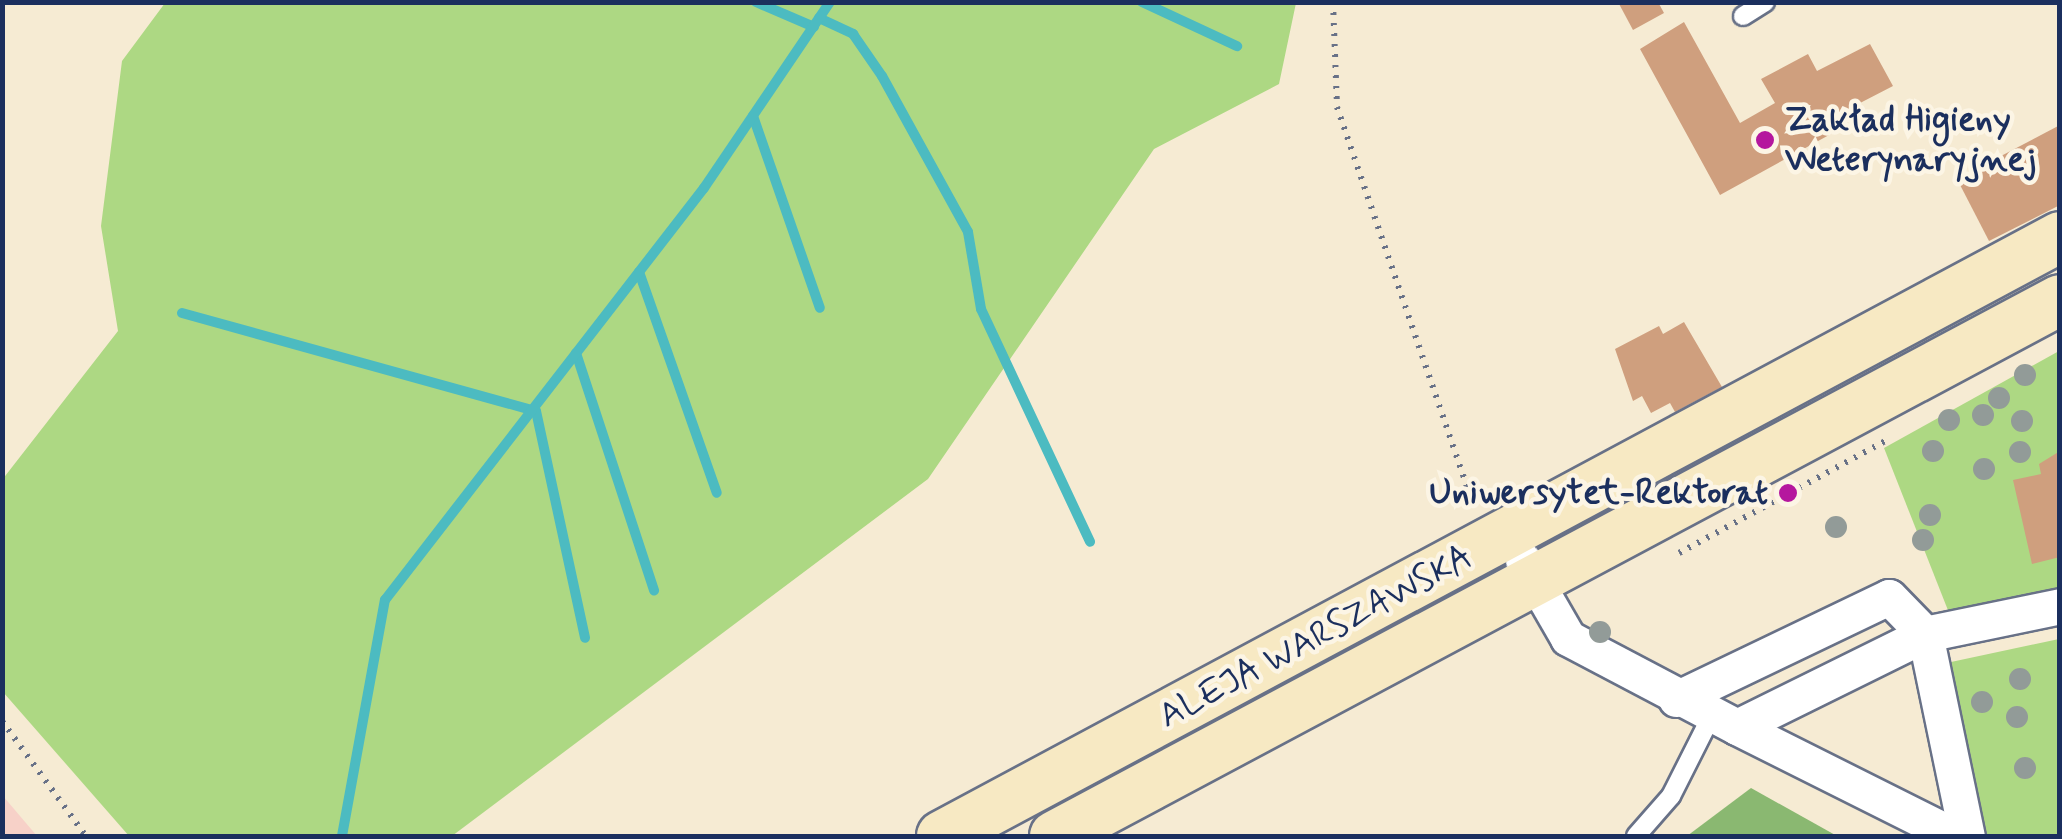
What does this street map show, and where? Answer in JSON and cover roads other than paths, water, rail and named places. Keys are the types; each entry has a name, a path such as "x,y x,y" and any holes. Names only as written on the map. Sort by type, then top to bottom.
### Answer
{"main road":[{"name":"ALEJA WARSZAWSKA","path":"942,836 2060,237"},
{"name":"ALEJA WARSZAWSKA","path":"1055,836 2060,300"}],"street":[{"path":"1510,534 1568,638 1676,699 1954,836"},
{"path":"1676,699 1889,597 1925,634 1967,836"},
{"path":"1724,721 1925,634 2060,606"}],"lane":[{"path":"1743,16 1765,2"},
{"path":"1636,836 1671,796 1724,721"}],"waterway":[{"path":"756,2 814,27"},
{"path":"342,836 385,600 704,188 830,2"},
{"path":"1142,2 1237,46"},
{"path":"819,18 853,34 882,76 968,232 981,309 1090,542"},
{"path":"753,116 820,308"},
{"path":"639,272 717,493"},
{"path":"182,313 536,411 585,638"},
{"path":"576,353 654,590"}],"place":[{"name":"Zakład Higieny Weterynaryjnej","path":"1765,140"},
{"name":"Uniwersytet-Rektorat","path":"1788,493"}]}
